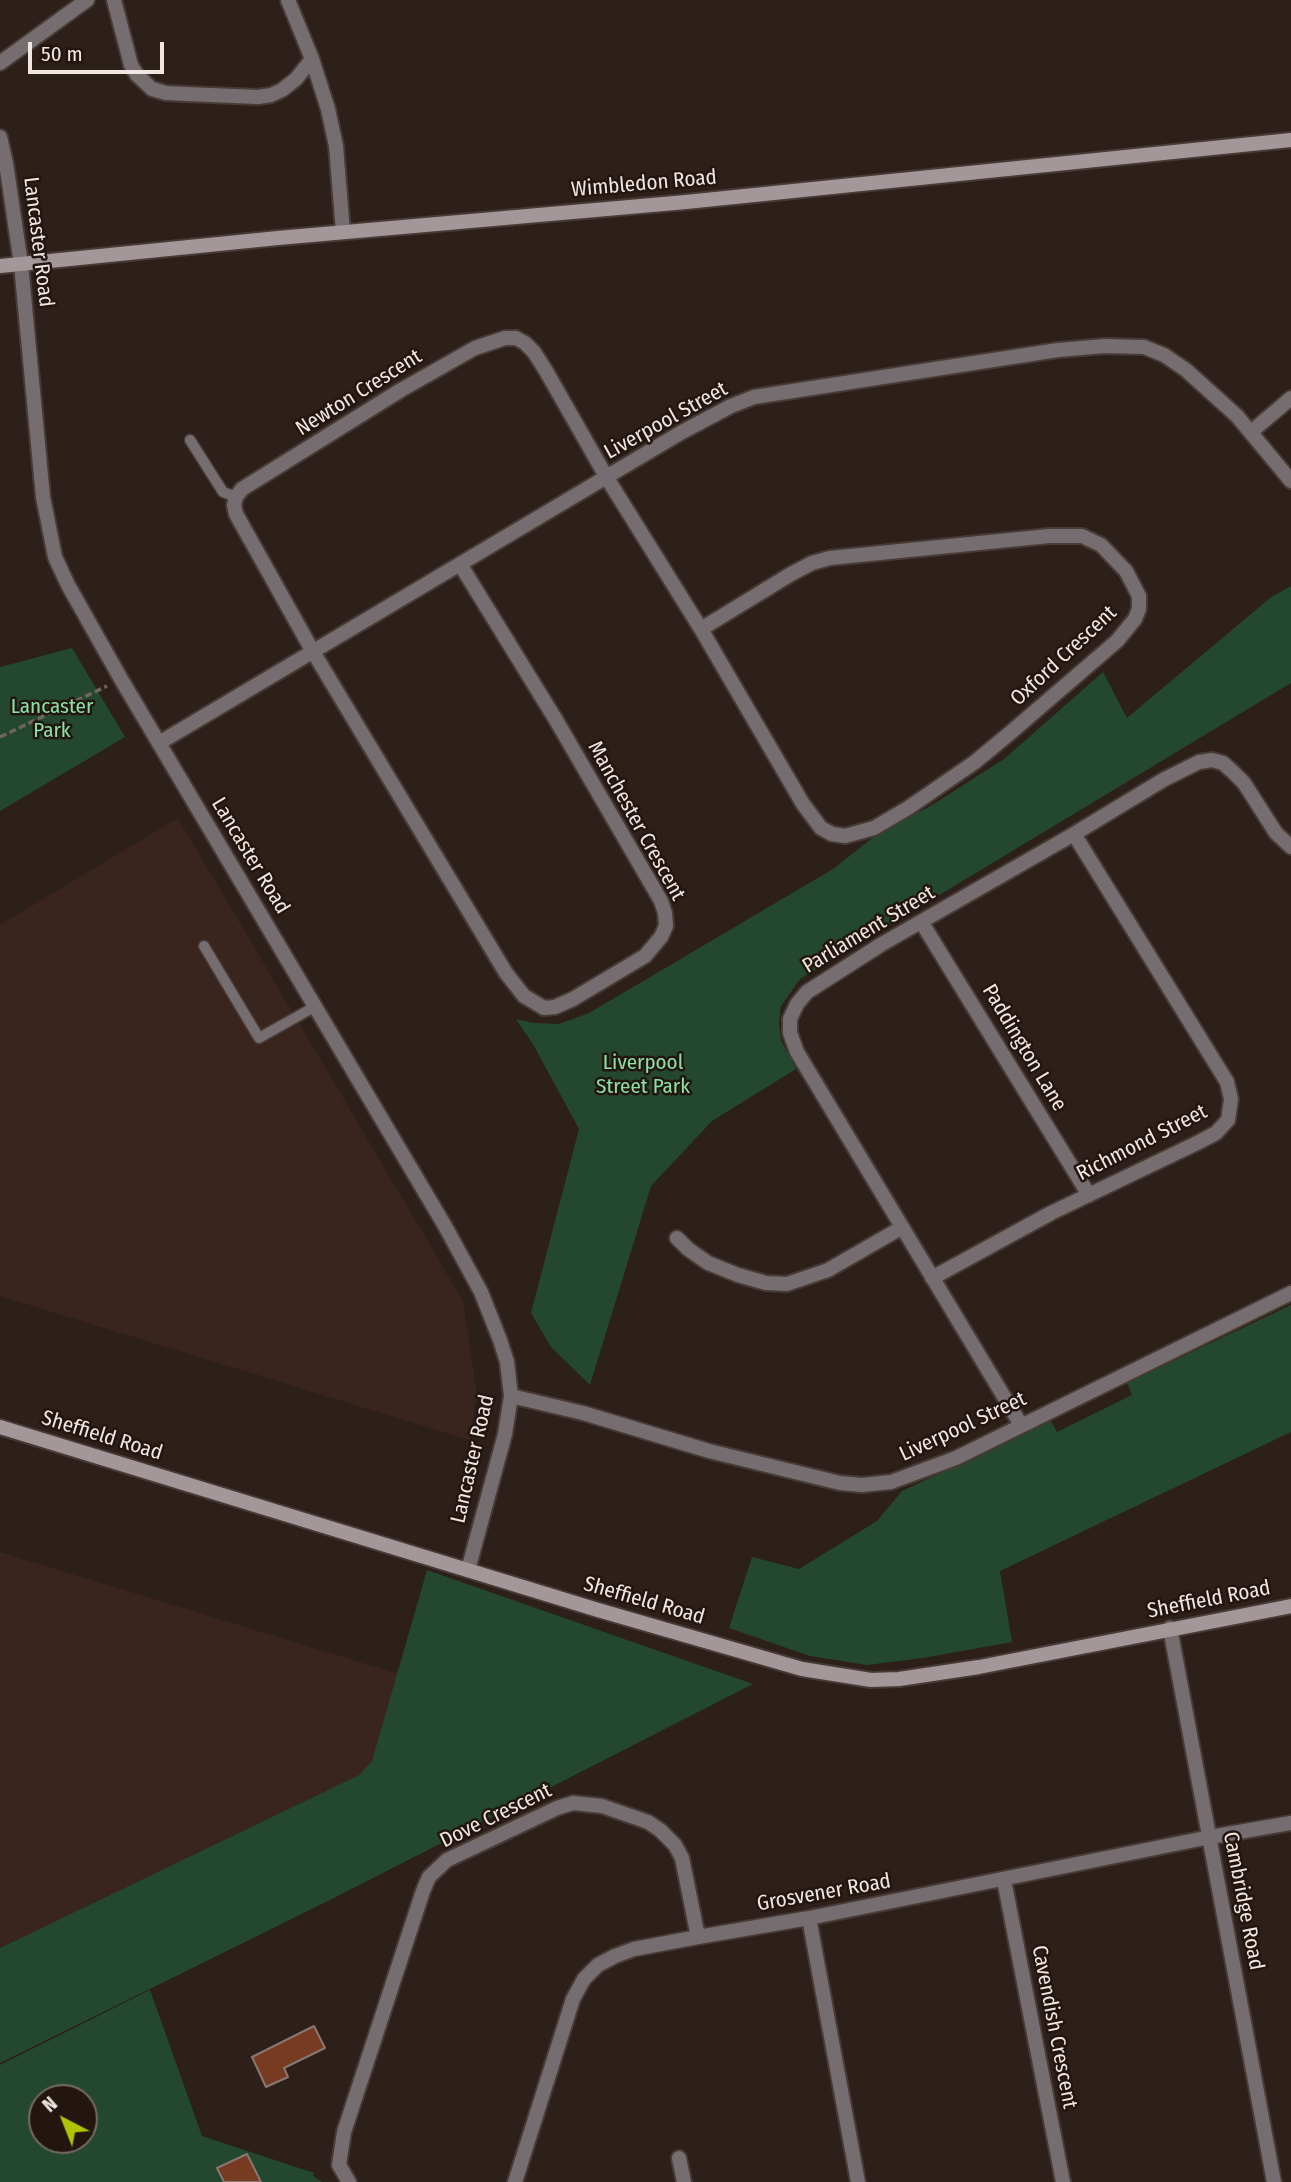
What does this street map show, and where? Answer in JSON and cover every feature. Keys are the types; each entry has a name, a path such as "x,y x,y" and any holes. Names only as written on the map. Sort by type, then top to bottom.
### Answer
{"street":[{"path":"0,63 87,0"},
{"path":"114,0 131,65 152,89 166,93 271,96 296,79 312,59"},
{"path":"288,0 312,59 328,110 336,146 343,232"},
{"name":"Lancaster Road","path":"0,137 21,264 43,497 55,557 121,679 438,1214 481,1292 500,1340 507,1362 511,1396 505,1434 468,1570"},
{"name":"Wimbledon Road","path":"0,266 686,202 1291,140"},
{"name":"Newton Crescent","path":"236,497 242,489 411,384 475,348 505,338 516,338 534,352 607,478"},
{"name":"Liverpool Street","path":"159,743 682,432 754,397 1045,352 1082,348 1144,347 1164,355 1186,370 1237,416 1291,481"},
{"path":"1251,432 1291,398"},
{"name":"Oxford Crescent","path":"607,478 701,629 812,817 821,828 832,834 845,836 874,828 966,768 1117,641 1135,619 1139,609 1139,596 1126,571 1101,545 1082,536 1049,536 830,558 812,563 791,574 701,629"},
{"path":"236,497 236,514 312,650"},
{"name":"Manchester Crescent","path":"312,650 516,987 534,1004 544,1008 555,1007 573,999 645,956 661,937 666,926 666,913 556,720 460,564"},
{"name":"Parliament Street","path":"1021,1425 1008,1399 901,1228 797,1052 790,1034 790,1019 797,1004 807,992 882,944 1186,767 1212,760 1223,763 1239,778 1276,833 1291,847"},
{"name":"Richmond Street","path":"932,1278 1051,1213 1216,1133 1228,1120 1231,1099 1227,1082 1074,834"},
{"name":"Paddington Lane","path":"922,923 1088,1195"},
{"path":"677,1238 708,1263 766,1283 787,1284 828,1270 901,1228"},
{"name":"Liverpool Street","path":"511,1396 603,1418 709,1451 840,1483 862,1485 891,1482 924,1471 1291,1293"},
{"name":"Sheffield Road","path":"0,1427 598,1610 802,1669 871,1680 899,1679 979,1667 1291,1606"},
{"name":"Cambridge Road","path":"1170,1628 1274,2182"},
{"name":"Dove Crescent","path":"349,2182 339,2165 344,2132 423,1891 429,1877 447,1860 557,1808 573,1803 602,1806 648,1822 675,1845 682,1858 698,1937"},
{"name":"Grosvener Road","path":"515,2182 573,1998 584,1979 598,1965 615,1956 635,1949 808,1918 1291,1823"},
{"name":"Cavendish Crescent","path":"1004,1880 1063,2182"},
{"path":"808,1918 858,2182"},
{"path":"679,2158 684,2182"}],"lane":[{"path":"190,440 223,492 236,497"},
{"path":"204,946 259,1038 316,1006"}],"path":[{"path":"0,737 121,679"}],"shaded area":[{"path":"178,818 463,1301 477,1394 469,1440 0,1296 0,925"},
{"path":"0,1552 399,1674 372,1761 359,1775 0,1948"}],"green space":[{"name":"Liverpool Street Park","path":"1291,586 1291,683 800,979 781,1006 779,1024 781,1040 796,1069 712,1121 651,1186 590,1385 551,1347 531,1313 579,1129 534,1046 516,1019 559,1024 589,1013 833,869 876,835 932,805 1004,759 1103,672 1127,718 1270,598"},
{"name":"Lancaster Park","path":"72,648 125,737 0,811 0,667"},
{"path":"1291,1305 1291,1432 1000,1571 1012,1642 867,1665 810,1656 729,1628 752,1557 799,1569 877,1521 902,1491 1051,1421 1057,1432 1132,1395 1127,1383"},
{"path":"427,1570 753,1684 330,1900 0,2063 0,1948 359,1775 372,1761"},
{"path":"150,1990 202,2136 314,2173 313,2176 322,2182 0,2182 0,2065"}],"building":[{"path":"314,2026 325,2048 284,2068 288,2077 266,2087 252,2057"},
{"path":"247,2154 261,2182 224,2182 217,2168"}]}
